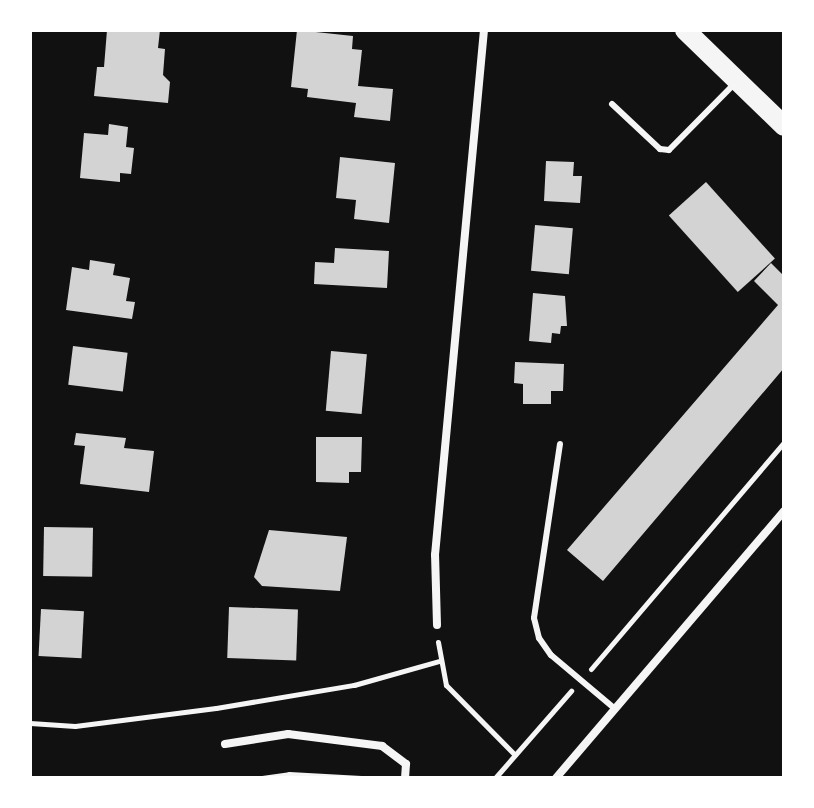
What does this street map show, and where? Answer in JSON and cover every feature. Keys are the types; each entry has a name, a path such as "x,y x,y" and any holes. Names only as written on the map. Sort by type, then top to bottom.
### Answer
{"main road":[{"path":"685,30 784,126"}],"street":[{"path":"437,625 435,555 484,30"},
{"path":"556,778 784,511"},
{"path":"225,744 288,734 382,746 406,764 405,778"}],"lane":[{"path":"612,104 660,149 669,150 737,82"},
{"path":"560,444 534,618 539,638 551,655 614,708"}],"path":[{"path":"495,778 784,442"},
{"path":"437,625 439,661 446,685 515,755"},
{"path":"30,723 75,726 200,710 354,685 439,661"},
{"path":"262,778 289,774 361,778"}],"building":[{"path":"107,30 160,30 158,48 165,49 163,75 170,82 168,103 94,96 97,67 104,67"},
{"path":"297,30 353,36 352,49 362,50 358,86 393,89 390,121 354,117 356,103 307,97 308,89 291,87"},
{"path":"109,124 128,127 126,147 134,148 131,174 120,173 120,182 80,178 84,133 108,135"},
{"path":"340,157 395,163 389,223 354,219 356,200 336,198"},
{"path":"546,161 574,162 573,176 582,176 580,203 544,201"},
{"path":"706,182 775,259 738,292 669,215"},
{"path":"535,225 573,228 569,274 531,271"},
{"path":"335,248 389,251 387,288 314,284 315,262 334,263"},
{"path":"90,260 115,264 113,275 130,278 126,301 135,302 132,319 66,310 72,267 89,270"},
{"path":"771,263 784,276 784,368 603,581 567,550 778,305 754,281"},
{"path":"533,293 565,296 567,326 561,326 560,334 552,333 551,343 529,341"},
{"path":"73,346 128,353 123,391 68,385"},
{"path":"331,351 367,354 362,414 326,411"},
{"path":"515,362 564,364 563,391 551,391 551,404 523,404 523,384 514,383"},
{"path":"76,433 126,438 124,448 154,451 149,492 80,484 85,446 74,445"},
{"path":"316,437 362,437 361,472 349,472 349,483 316,482"},
{"path":"44,527 93,528 92,577 43,576"},
{"path":"269,530 347,537 340,591 262,586 254,577"},
{"path":"229,607 298,609 296,660 227,658"},
{"path":"41,609 84,611 81,658 39,656"}]}
